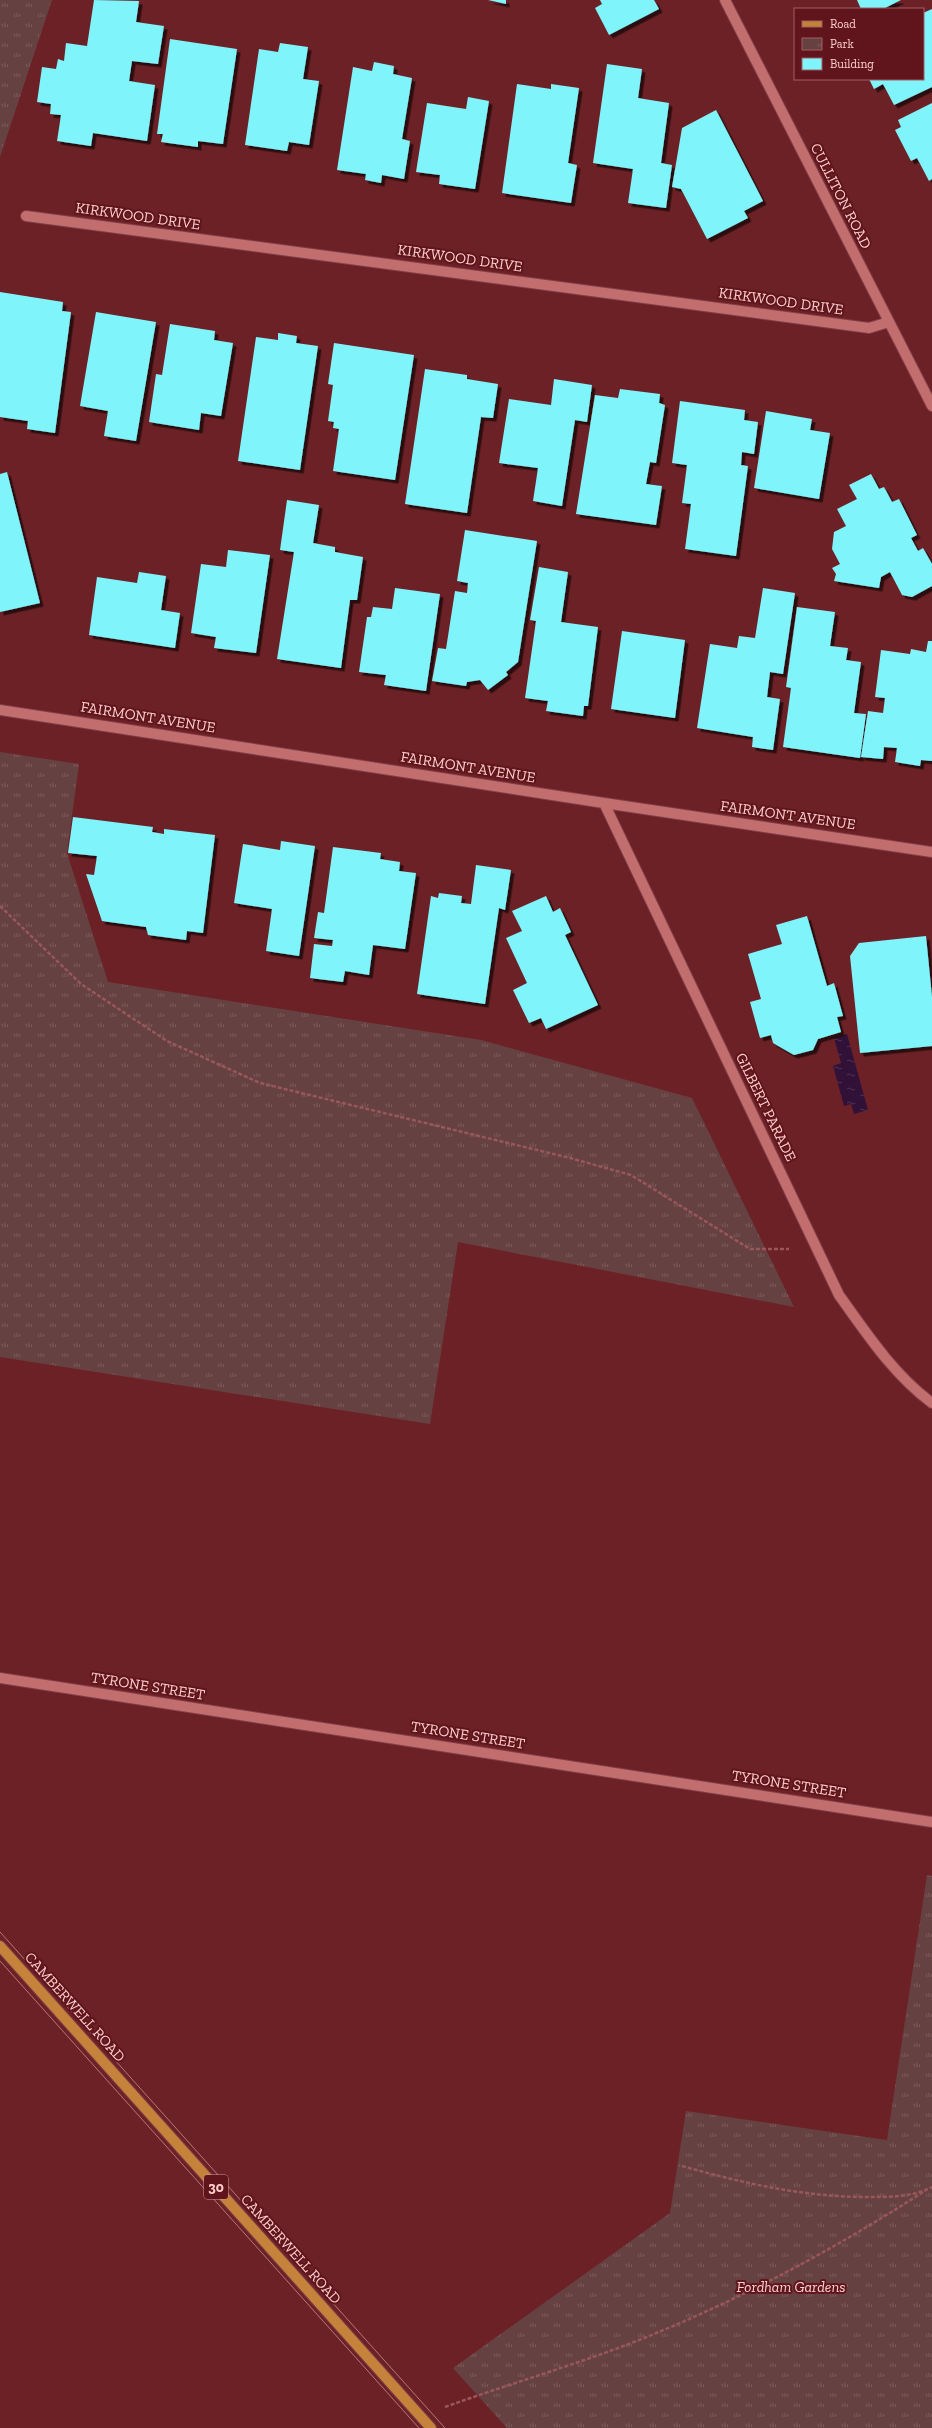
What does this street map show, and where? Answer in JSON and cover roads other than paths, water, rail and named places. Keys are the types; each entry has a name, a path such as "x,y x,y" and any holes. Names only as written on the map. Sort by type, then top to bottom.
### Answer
{"main road":[{"name":"CAMBERWELL ROAD","path":"0,1946 431,2428"}],"street":[{"name":"CULLITON ROAD","path":"725,0 932,406"},
{"name":"KIRKWOOD DRIVE","path":"26,216 869,328 889,322"},
{"name":"FAIRMONT AVENUE","path":"0,710 604,804 932,852"},
{"name":"GILBERT PARADE","path":"604,804 839,1295 877,1348 914,1389 932,1402"},
{"name":"TYRONE STREET","path":"0,1678 932,1822"}],"water":[{"path":"847,1034 868,1110 854,1114 851,1104 844,1106 833,1066 841,1063 834,1038"}],"tram line":[{"path":"0,1932 445,2428"},
{"path":"0,1961 419,2428"}],"park label":[{"name":"Fordham Gardens","path":"791,2287"}]}
